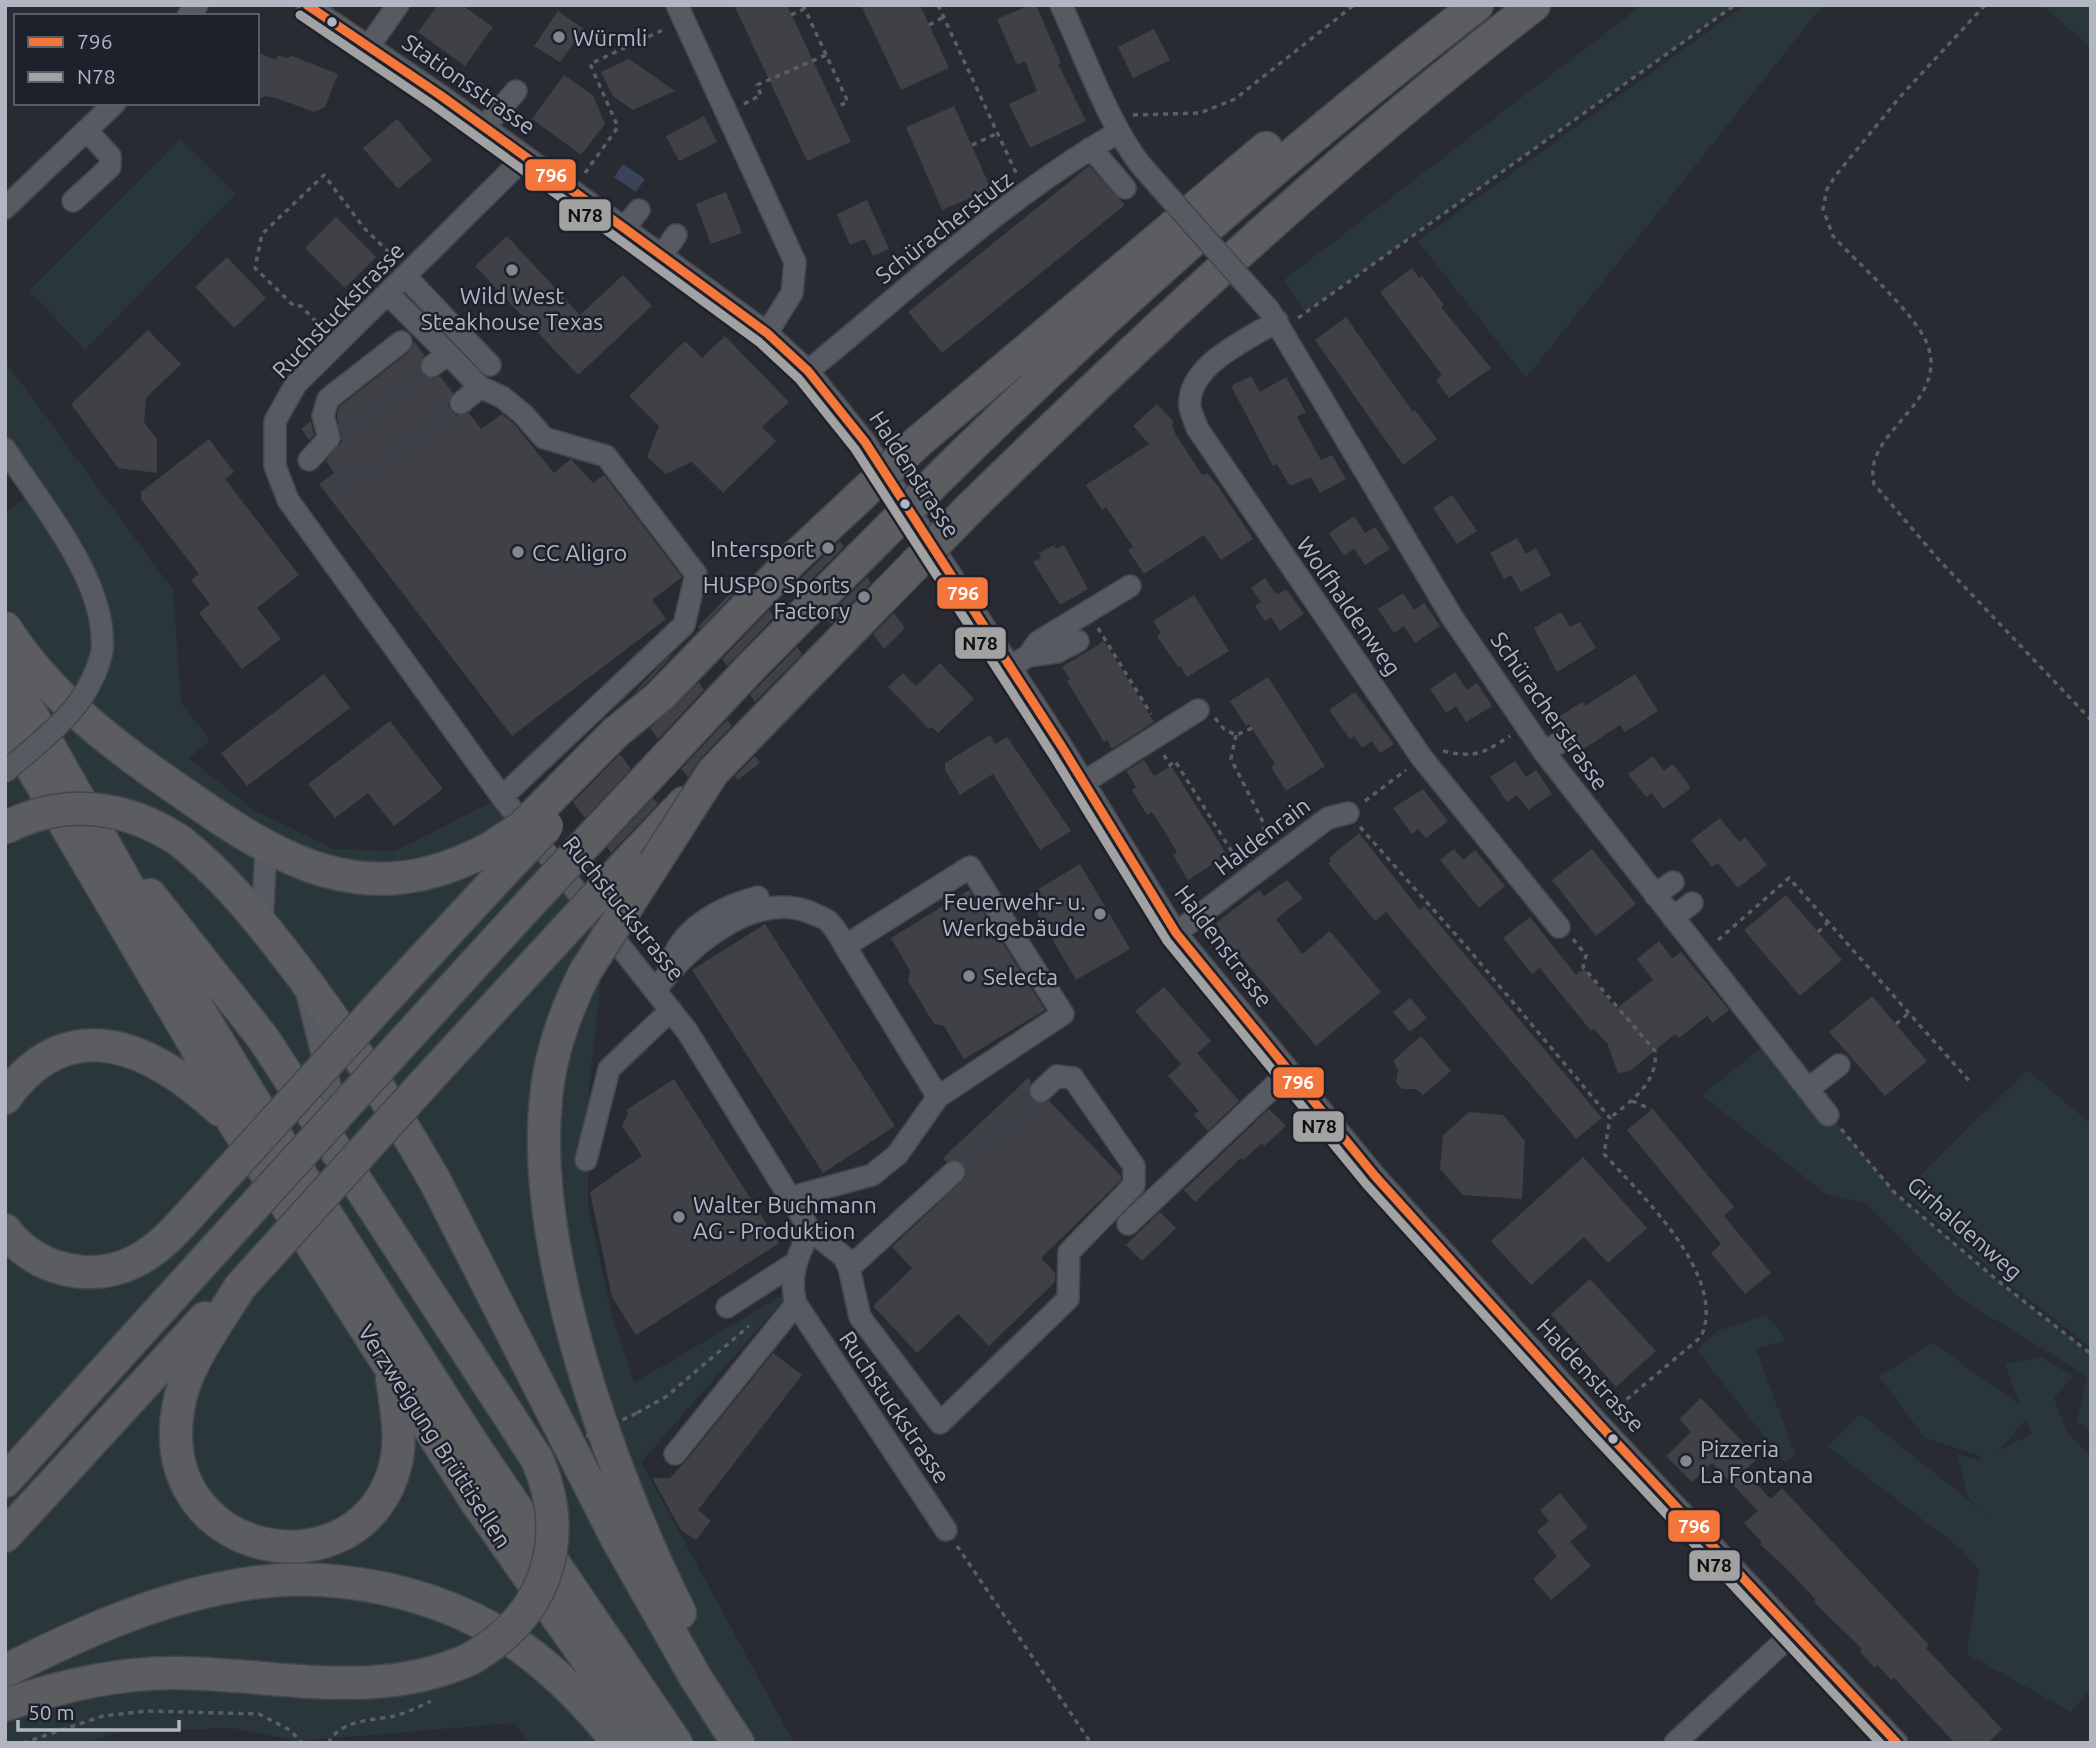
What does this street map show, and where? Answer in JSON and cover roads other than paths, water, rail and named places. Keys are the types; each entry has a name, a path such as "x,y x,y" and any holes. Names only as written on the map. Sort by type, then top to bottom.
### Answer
{"highway":[{"path":"5,1230 20,1247 42,1261 76,1271 104,1271 135,1261 150,1252 193,1211 382,1003 499,857 626,743 660,696 793,559 919,441 1043,333 1358,71 1445,5"},
{"path":"5,1481 532,901 753,665 944,473 1186,244 1370,87 1477,5"},
{"path":"5,1536 198,1324 240,1287 429,1078 713,772 970,508 1241,252 1416,100 1534,5"},
{"path":"5,628 49,686 85,722 176,789 266,849 326,871 379,877 435,871 499,857"},
{"path":"5,668 103,838 181,982 345,1246 544,1550 676,1743"},
{"path":"5,722 195,1045 234,1123"},
{"path":"713,772 585,972 563,1022 546,1097 546,1181 558,1258 591,1387 624,1485 667,1585 746,1743"},
{"path":"5,828 49,811 98,808 138,818 180,841 225,882 262,924 303,976 363,1061 429,1170 600,1507 697,1680 738,1743"},
{"path":"5,1705 69,1686 146,1674 200,1673 323,1683 373,1683 427,1675 470,1659 495,1644 513,1628 534,1599 545,1576 552,1541 553,1516 548,1489 537,1460 249,1018 103,838"},
{"path":"5,1098 29,1072 55,1056 81,1047 108,1046 136,1051 170,1069 234,1123"},
{"name":"Verzweigung Brüttisellen","path":"234,1123 495,1529 566,1624 646,1743"},
{"path":"240,1287 187,1376 176,1427 176,1451 186,1484 212,1518 232,1533 266,1545 308,1545 343,1532 367,1514 384,1491 396,1462 398,1435 392,1372"},
{"path":"5,1671 119,1620 209,1590 267,1581 356,1584 436,1604 493,1630 524,1648 567,1684 618,1743"}],"street":[{"name":"Stationsstrasse","path":"307,5 484,127 768,334"},
{"path":"369,46 398,5"},
{"path":"1061,5 1130,153 1276,320"},
{"path":"675,15 795,262 792,293 768,334"},
{"path":"484,127 516,92"},
{"path":"5,208 114,105"},
{"name":"Schüracherstutz","path":"808,371 1026,195 1091,148 1116,124"},
{"path":"73,201 110,167 110,156 87,131"},
{"path":"1091,148 1125,188"},
{"name":"Ruchstuckstrasse","path":"525,157 296,384 275,421 275,466 288,500 502,797 662,981 671,1010 792,1197 810,1230 795,1263 793,1289 796,1304 834,1366 946,1530"},
{"path":"624,228 639,210"},
{"path":"661,256 677,235"},
{"path":"408,275 490,365"},
{"path":"388,294 440,360 480,387 502,397 523,414 544,438 606,456 696,574 684,625 502,797"},
{"name":"Schüracherstrasse","path":"1276,320 1452,617 1544,752 1828,1115"},
{"name":"Wolfhaldenweg","path":"1276,320 1200,373 1192,390 1190,407 1197,428 1422,758 1559,926"},
{"name":"Haldenstrasse","path":"768,334 808,371 865,443 1084,782 1176,933 1375,1176 1598,1423 1896,1743"},
{"path":"314,456 329,438 323,416 328,398 401,342"},
{"path":"461,403 480,387"},
{"path":"5,449 89,579 102,615 102,651 94,681 85,697 65,720 5,772"},
{"path":"1010,667 1028,656 1038,642 1130,586"},
{"path":"1028,656 1057,652 1078,641"},
{"path":"1084,782 1153,729 1198,710"},
{"path":"1544,752 1563,740"},
{"name":"Haldenrain","path":"1176,933 1267,847 1328,818 1348,813"},
{"path":"262,924 266,849"},
{"path":"792,1197 872,1175 897,1155 938,1097 1063,1014 970,867 845,946"},
{"path":"1656,895 1673,882"},
{"path":"662,981 673,953 695,928 734,904 758,897"},
{"path":"1673,918 1692,903"},
{"path":"662,981 725,925 760,911 800,907 830,922 938,1097"},
{"path":"303,976 351,1172"},
{"path":"586,1160 609,1069 671,1010"},
{"path":"1808,1089 1839,1065"},
{"path":"1128,1224 1289,1072"},
{"path":"810,1230 844,1257 860,1317 940,1423 1068,1299 1069,1252 1134,1185 1134,1166 1073,1078 1057,1076 1041,1091"},
{"path":"792,1197 829,1200 852,1194 892,1172 918,1147"},
{"path":"849,1268 954,1172"},
{"path":"727,1307 795,1263"},
{"path":"675,1454 796,1304"},
{"path":"1675,1743 1794,1633"}],"water":[{"path":"623,164 645,179 636,192 614,177"}],"tunnel":[{"path":"318,452 432,366"},
{"path":"334,473 354,484 461,403"},
{"path":"954,1172 1041,1091"}],"place":[{"name":"Würmli","path":"559,37"},
{"name":"Wild West Steakhouse Texas","path":"512,270"},
{"name":"Intersport","path":"828,548"},
{"name":"CC Aligro","path":"518,552"},
{"name":"HUSPO Sports Factory","path":"864,597"},
{"name":"Feuerwehr- u. Werkgebäude","path":"1100,914"},
{"name":"Selecta","path":"969,976"},
{"name":"Walter Buchmann AG - Produktion","path":"679,1217"},
{"name":"Pizzeria La Fontana","path":"1686,1461"}]}
